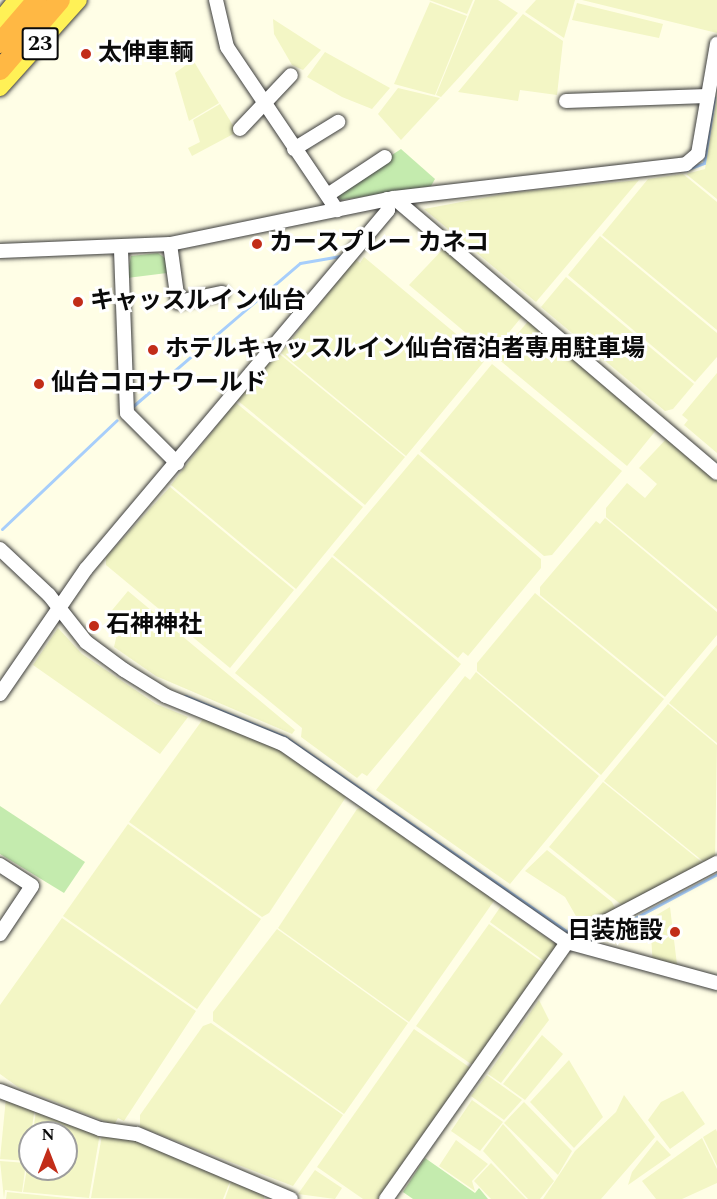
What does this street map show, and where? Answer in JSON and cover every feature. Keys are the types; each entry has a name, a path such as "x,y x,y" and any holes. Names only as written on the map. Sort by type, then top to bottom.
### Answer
{"highway":[{"path":"0,44 37,0"},
{"path":"0,70 60,0"}],"main road":[{"name":"23","path":"0,20 16,0"},
{"name":"23","path":"0,88 79,0"}],"street":[{"path":"216,0 227,47 337,210"},
{"path":"0,251 121,250 170,244 391,199 686,164 698,154 717,44"},
{"path":"240,129 291,75"},
{"path":"566,101 707,96"},
{"path":"294,148 338,122"},
{"path":"328,194 385,157"},
{"path":"0,694 58,607 388,210 391,199"},
{"path":"391,199 717,473"},
{"path":"170,244 178,302 222,293"},
{"path":"121,250 127,413 177,463"},
{"path":"0,549 58,607 86,642 124,670 166,696 283,744 567,942 717,983"},
{"path":"386,1199 567,942 717,862"},
{"path":"0,865 32,886 0,934"},
{"path":"0,1091 100,1129 137,1134 291,1199"}],"green space":[{"path":"429,0 473,0 467,14"},
{"path":"475,0 498,0 518,13 441,97 436,95"},
{"path":"536,0 575,0 564,38 525,12"},
{"path":"582,0 717,0 717,33"},
{"path":"430,2 467,16 435,95 394,84"},
{"path":"577,3 663,24 659,38 572,20"},
{"path":"523,14 563,41 557,95 520,90 518,101 458,92"},
{"path":"273,19 321,50 303,70 292,65 274,34"},
{"path":"325,52 390,88 372,109 342,97 307,77"},
{"path":"193,60 219,103 189,121 175,73"},
{"path":"398,88 440,98 401,140 378,114"},
{"path":"717,98 717,199 686,174 705,169"},
{"path":"220,104 237,132 192,156 188,148 200,142 193,120"},
{"path":"401,149 435,179 431,186 341,200 336,192"},
{"path":"683,174 717,202 717,330 602,235 648,179"},
{"path":"639,180 536,302 424,209 509,193"},
{"path":"600,236 717,333 717,357 695,382 568,275"},
{"path":"444,248 524,314 491,354 409,285"},
{"path":"158,253 165,258 167,273 127,278 131,256"},
{"path":"364,257 486,359 406,456 281,353 355,259 360,263"},
{"path":"566,277 694,384 673,409 665,411 541,307"},
{"path":"530,319 657,429 627,466 497,358"},
{"path":"277,352 405,457 365,505 237,400"},
{"path":"492,364 622,471 552,555 544,556 420,451"},
{"path":"717,373 717,453 684,425 688,420 682,415"},
{"path":"235,402 363,507 296,589 171,485"},
{"path":"669,436 717,476 717,609 606,517 606,508 627,483 645,498 657,484 639,468"},
{"path":"418,454 541,559 541,568 468,656 463,652 458,658 333,555"},
{"path":"170,487 294,590 230,668 106,565 106,557"},
{"path":"605,518 717,612 717,635 665,697 540,595 540,587 596,521 600,524"},
{"path":"332,557 461,664 367,776 362,773 357,778 301,737 302,728 235,673"},
{"path":"128,591 295,730 292,734 156,676 114,647 119,625 108,615"},
{"path":"535,593 664,699 601,775 477,671 477,663"},
{"path":"58,628 82,654 156,704 188,717 160,754 33,665"},
{"path":"717,645 717,743 669,703"},
{"path":"476,672 599,776 510,884 376,790 465,676 470,680"},
{"path":"668,704 717,745 715,862 712,857 704,862 604,781"},
{"path":"203,719 283,749 348,794 269,913 262,917 129,822"},
{"path":"603,782 703,863 623,906 549,847"},
{"path":"0,806 85,862 64,893 0,854"},
{"path":"365,806 496,898 409,1022 278,928 357,809"},
{"path":"128,824 261,919 197,1009 63,916"},
{"path":"547,850 612,902 618,914 584,930 565,897 525,871"},
{"path":"501,906 563,949 551,966 490,922"},
{"path":"670,907 678,973 653,967 650,919"},
{"path":"62,918 196,1011 124,1121 118,1118 114,1125 18,1087 0,1074 0,1005"},
{"path":"489,924 545,964 474,1066 416,1026"},
{"path":"277,929 408,1023 344,1114 213,1021 213,1012"},
{"path":"539,1000 549,1020 501,1083 488,1074"},
{"path":"211,1023 343,1115 293,1186 140,1127 140,1115 203,1026"},
{"path":"414,1029 472,1069 386,1199 363,1199 317,1167"},
{"path":"542,1035 563,1054 525,1100 503,1084"},
{"path":"569,1060 603,1117 574,1148 530,1102"},
{"path":"487,1075 522,1100 504,1120 471,1096"},
{"path":"683,1091 705,1124 670,1149 648,1120 661,1102"},
{"path":"624,1095 655,1137 601,1199 543,1199 575,1151 616,1112"},
{"path":"6,1098 35,1107 33,1121 18,1121 18,1160 0,1159"},
{"path":"472,1100 503,1122 480,1151 451,1131"},
{"path":"524,1102 572,1151 558,1175 504,1123"},
{"path":"36,1110 67,1121 35,1121"},
{"path":"503,1124 554,1181 540,1199 528,1199 483,1151"},
{"path":"78,1125 100,1133 89,1198 23,1192 25,1181 78,1181"},
{"path":"716,1129 717,1132 717,1166 703,1137"},
{"path":"102,1135 138,1141 231,1179 223,1199 91,1198"},
{"path":"702,1138 717,1169 717,1183 682,1199 656,1199 642,1181"},
{"path":"456,1140 488,1164 472,1181 475,1191 439,1166"},
{"path":"657,1140 671,1155 628,1185 632,1172"},
{"path":"425,1158 475,1193 479,1188 488,1199 413,1199 403,1192"},
{"path":"0,1161 18,1162 18,1181 24,1181 22,1192 5,1190 4,1199"},
{"path":"491,1163 526,1199 491,1199 474,1181"},
{"path":"315,1170 342,1188 335,1199 298,1194"},
{"path":"232,1179 264,1190 264,1199 225,1199"},
{"path":"7,1192 77,1199 6,1199"}],"waterway":[{"path":"685,170 704,163 714,98"},
{"path":"132,407 300,263 340,256"},
{"path":"2,529 117,420"},
{"path":"185,696 285,737 572,935"},
{"path":"588,943 717,874"}],"place":[{"name":"太伸車輌","path":"86,54"},
{"name":"カースプレー カネコ","path":"257,244"},
{"name":"キャッスルイン仙台","path":"78,302"},
{"name":"ホテルキャッスルイン仙台宿泊者専用駐車場","path":"153,350"},
{"name":"仙台コロナワールド","path":"39,384"},
{"name":"石神神社","path":"94,626"},
{"name":"日装施設","path":"675,932"}]}
